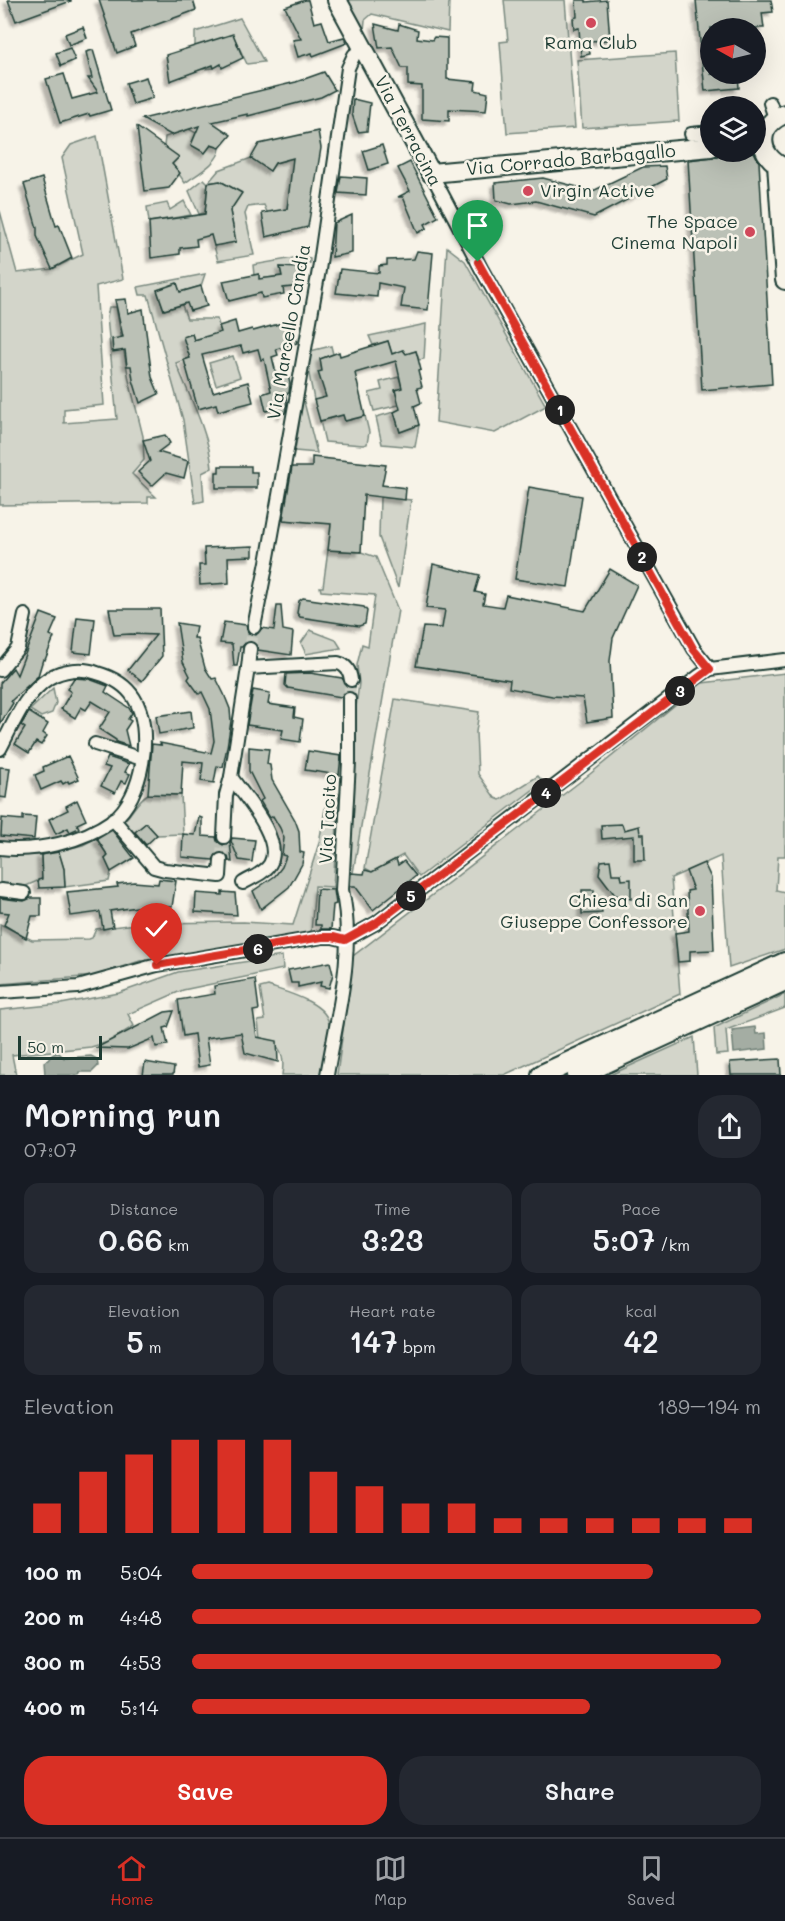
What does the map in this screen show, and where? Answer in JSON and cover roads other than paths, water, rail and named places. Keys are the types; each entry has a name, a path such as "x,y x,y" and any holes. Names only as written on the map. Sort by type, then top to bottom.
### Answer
{"main road":[{"name":"Via Terracina","path":"337,0 432,173"},
{"path":"771,122 765,151 781,166 785,280"},
{"name":"Via Corrado Barbagallo","path":"432,173 700,148"},
{"path":"542,1075 785,963"},
{"path":"578,1075 785,980"}],"street":[{"name":"Via Marcello Candia","path":"254,627 323,249 348,68 354,55 364,49"},
{"path":"691,134 700,133"},
{"name":"Via Terracina","path":"432,173 482,270 694,650 710,669"},
{"path":"0,670 18,648 25,615"},
{"path":"224,837 226,795 231,777 250,649"},
{"path":"0,992 78,987 157,965 322,937 345,940 376,923 710,669 785,660"},
{"path":"248,668 338,663 344,665 351,674 351,680"},
{"path":"0,749 19,711 47,679 74,670 93,671 118,683 135,699 142,720 142,759 137,783 124,809 113,819 62,844 33,848 0,848"},
{"name":"Via Tacito","path":"327,1075 346,959 347,911 342,890 349,762 349,699"},
{"path":"94,744 142,759"},
{"path":"231,777 255,810 273,847 270,864 264,871 243,883"},
{"path":"113,819 154,867 220,876 221,860"},
{"path":"0,890 24,893"}],"tunnel":[{"path":"250,649 254,627"},
{"path":"349,699 351,680"},
{"path":"221,860 224,837"}],"place":[{"name":"Rama Club","path":"591,23"},
{"name":"Virgin Active","path":"528,191"},
{"name":"The Space Cinema Napoli","path":"750,232"},
{"name":"Chiesa di San Giuseppe Confessore","path":"700,911"}]}
